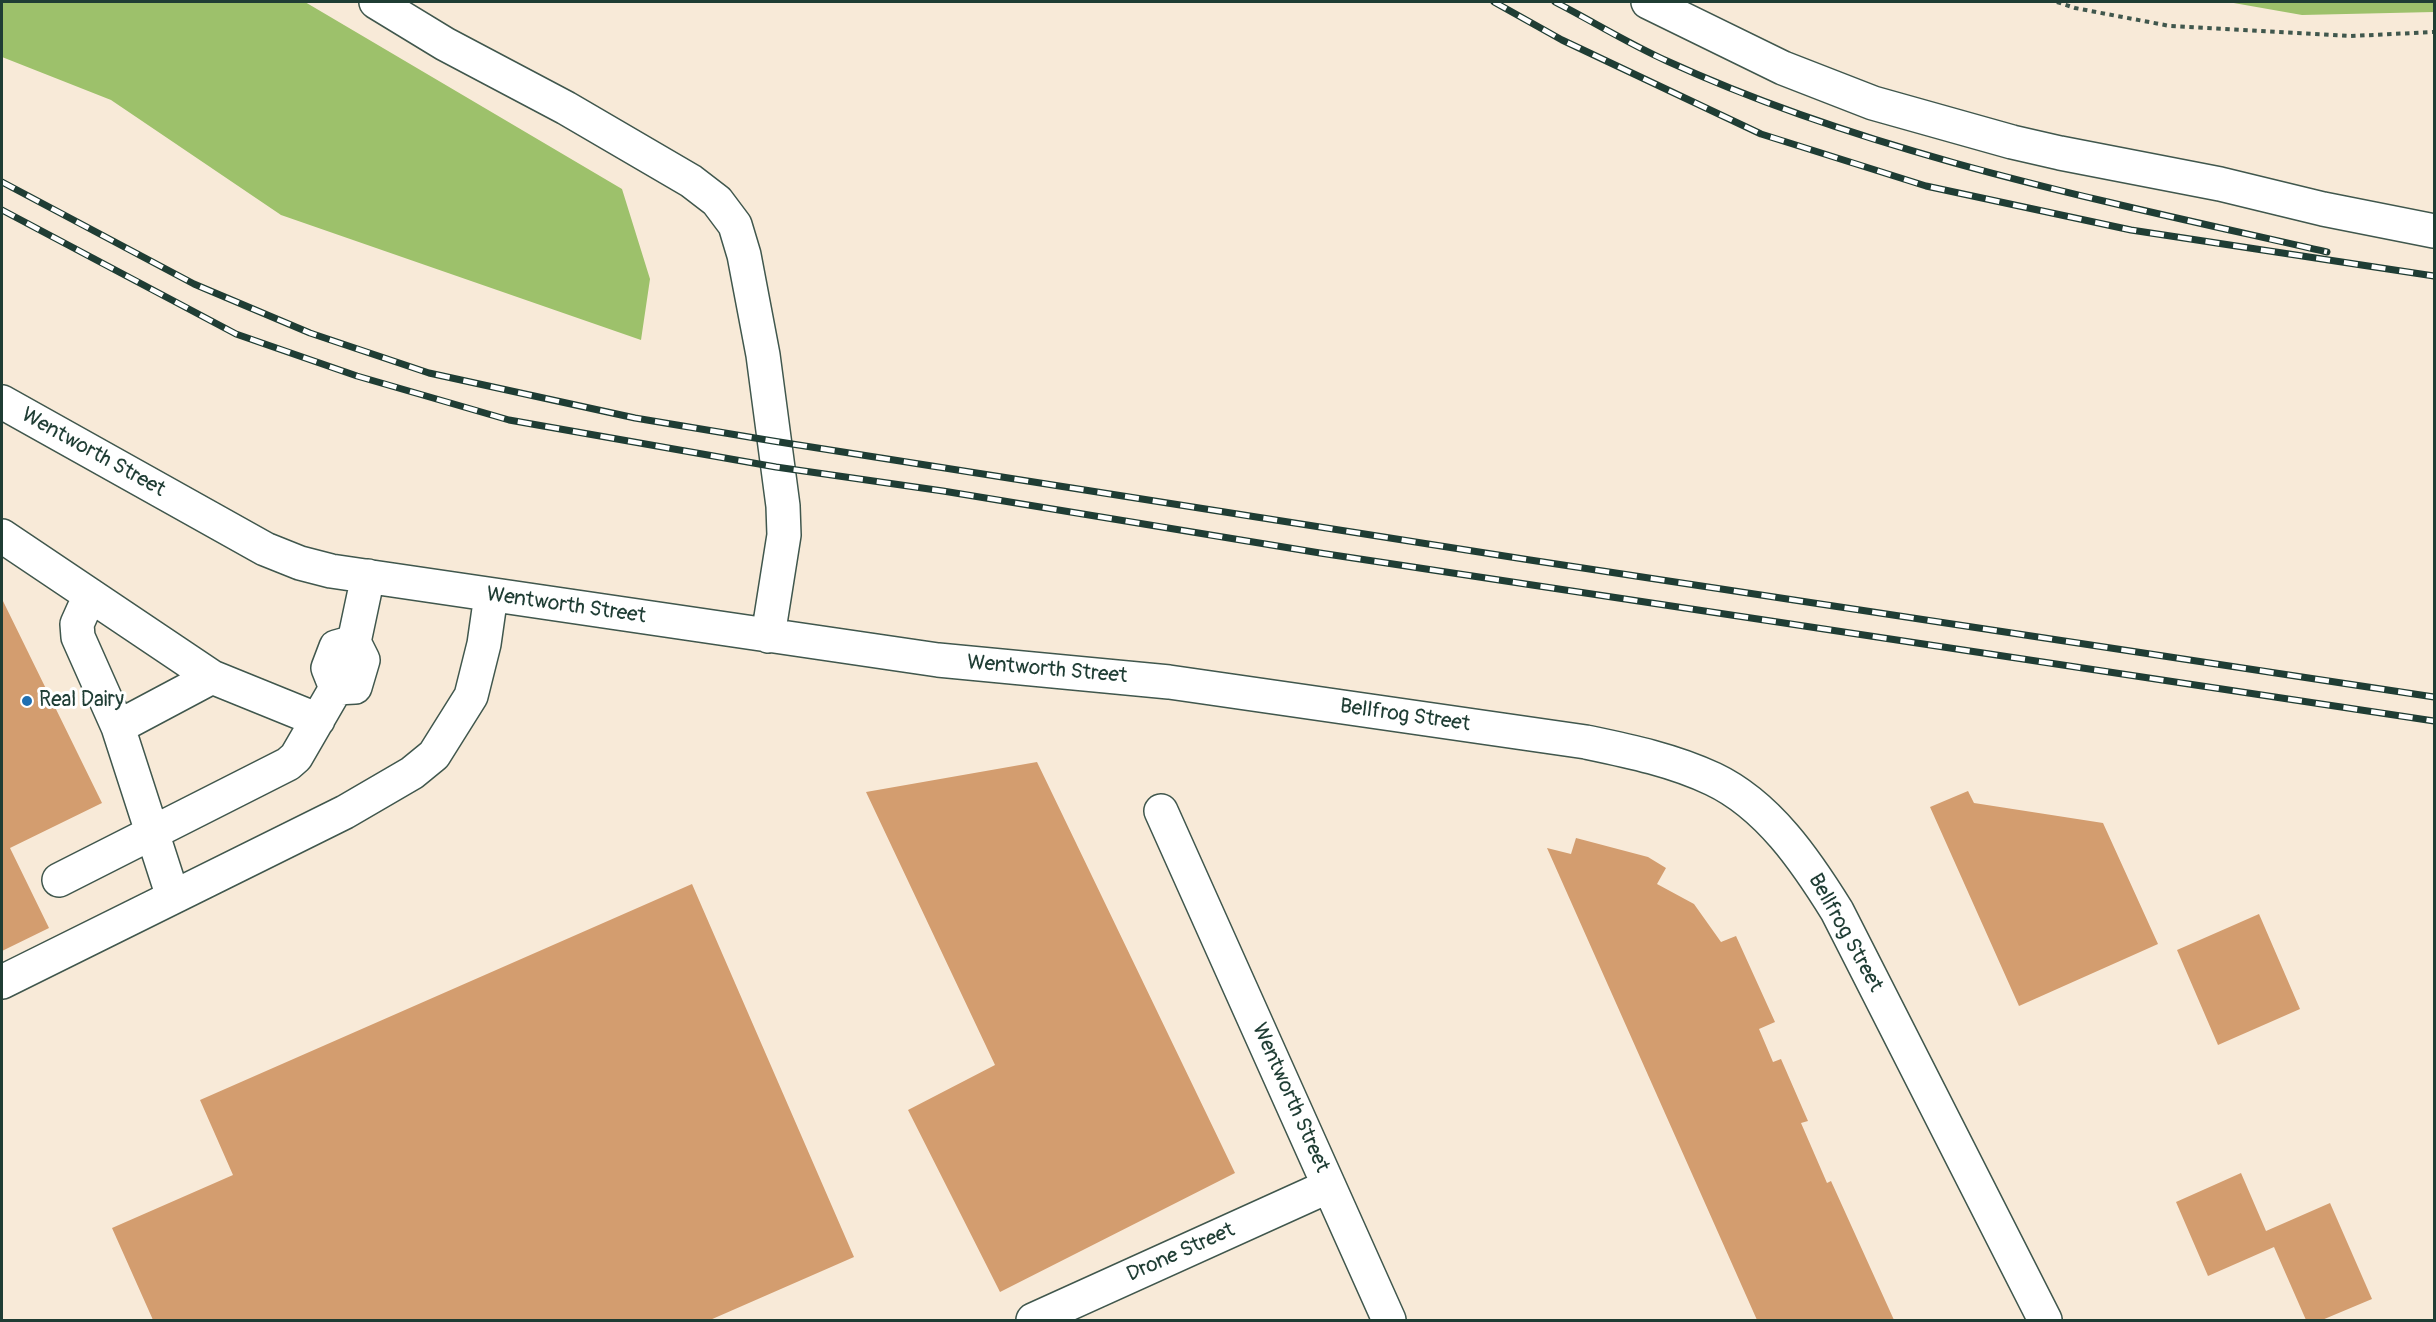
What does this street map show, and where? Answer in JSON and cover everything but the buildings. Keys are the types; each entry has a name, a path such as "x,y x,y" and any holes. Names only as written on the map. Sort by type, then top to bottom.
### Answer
{"street":[{"path":"376,2 445,44 566,108 691,180 717,201 735,225 744,255 763,354 783,506 784,535 768,636"},
{"path":"1648,2 1783,68 1873,103 2022,144 2434,231"},
{"name":"Wentworth Street","path":"2,402 265,549 332,571 938,660 1169,682"},
{"path":"2,536 212,677 318,720"},
{"path":"59,880 288,764 296,757 336,688 355,687 363,660 354,642 368,576"},
{"path":"90,595 77,624 78,637 118,727 173,897"},
{"path":"2,982 345,812 412,773 434,755 471,696 484,644 492,595"},
{"path":"118,727 212,677"},
{"name":"Bellfrog Street","path":"1169,682 1631,751 1671,762 1715,779 1749,802 1783,835 1811,870 1837,911 2045,1320"},
{"name":"Wentworth Street","path":"1161,811 1389,1320"},
{"name":"Drone Street","path":"1033,1320 1329,1186"}],"path":[{"path":"2057,2 2075,8 2170,26 2351,36 2434,32"}],"green space":[{"path":"2,2 305,2 622,189 650,279 641,340 281,215 111,100 2,57"},
{"path":"2228,2 2434,2 2434,12 2302,15"}],"railway":[{"path":"1494,2 1562,40 1761,134 1926,186 2131,230 2434,276"},
{"path":"1555,2 1667,61 1745,94 1908,150 2076,194 2327,252"},
{"path":"2,182 194,284 310,333 429,373 635,418 1530,560 2434,697"},
{"path":"2,210 236,334 357,376 509,420 776,467 943,491 1320,553 2434,721"}],"place":[{"name":"Real Dairy","path":"27,701"}]}
